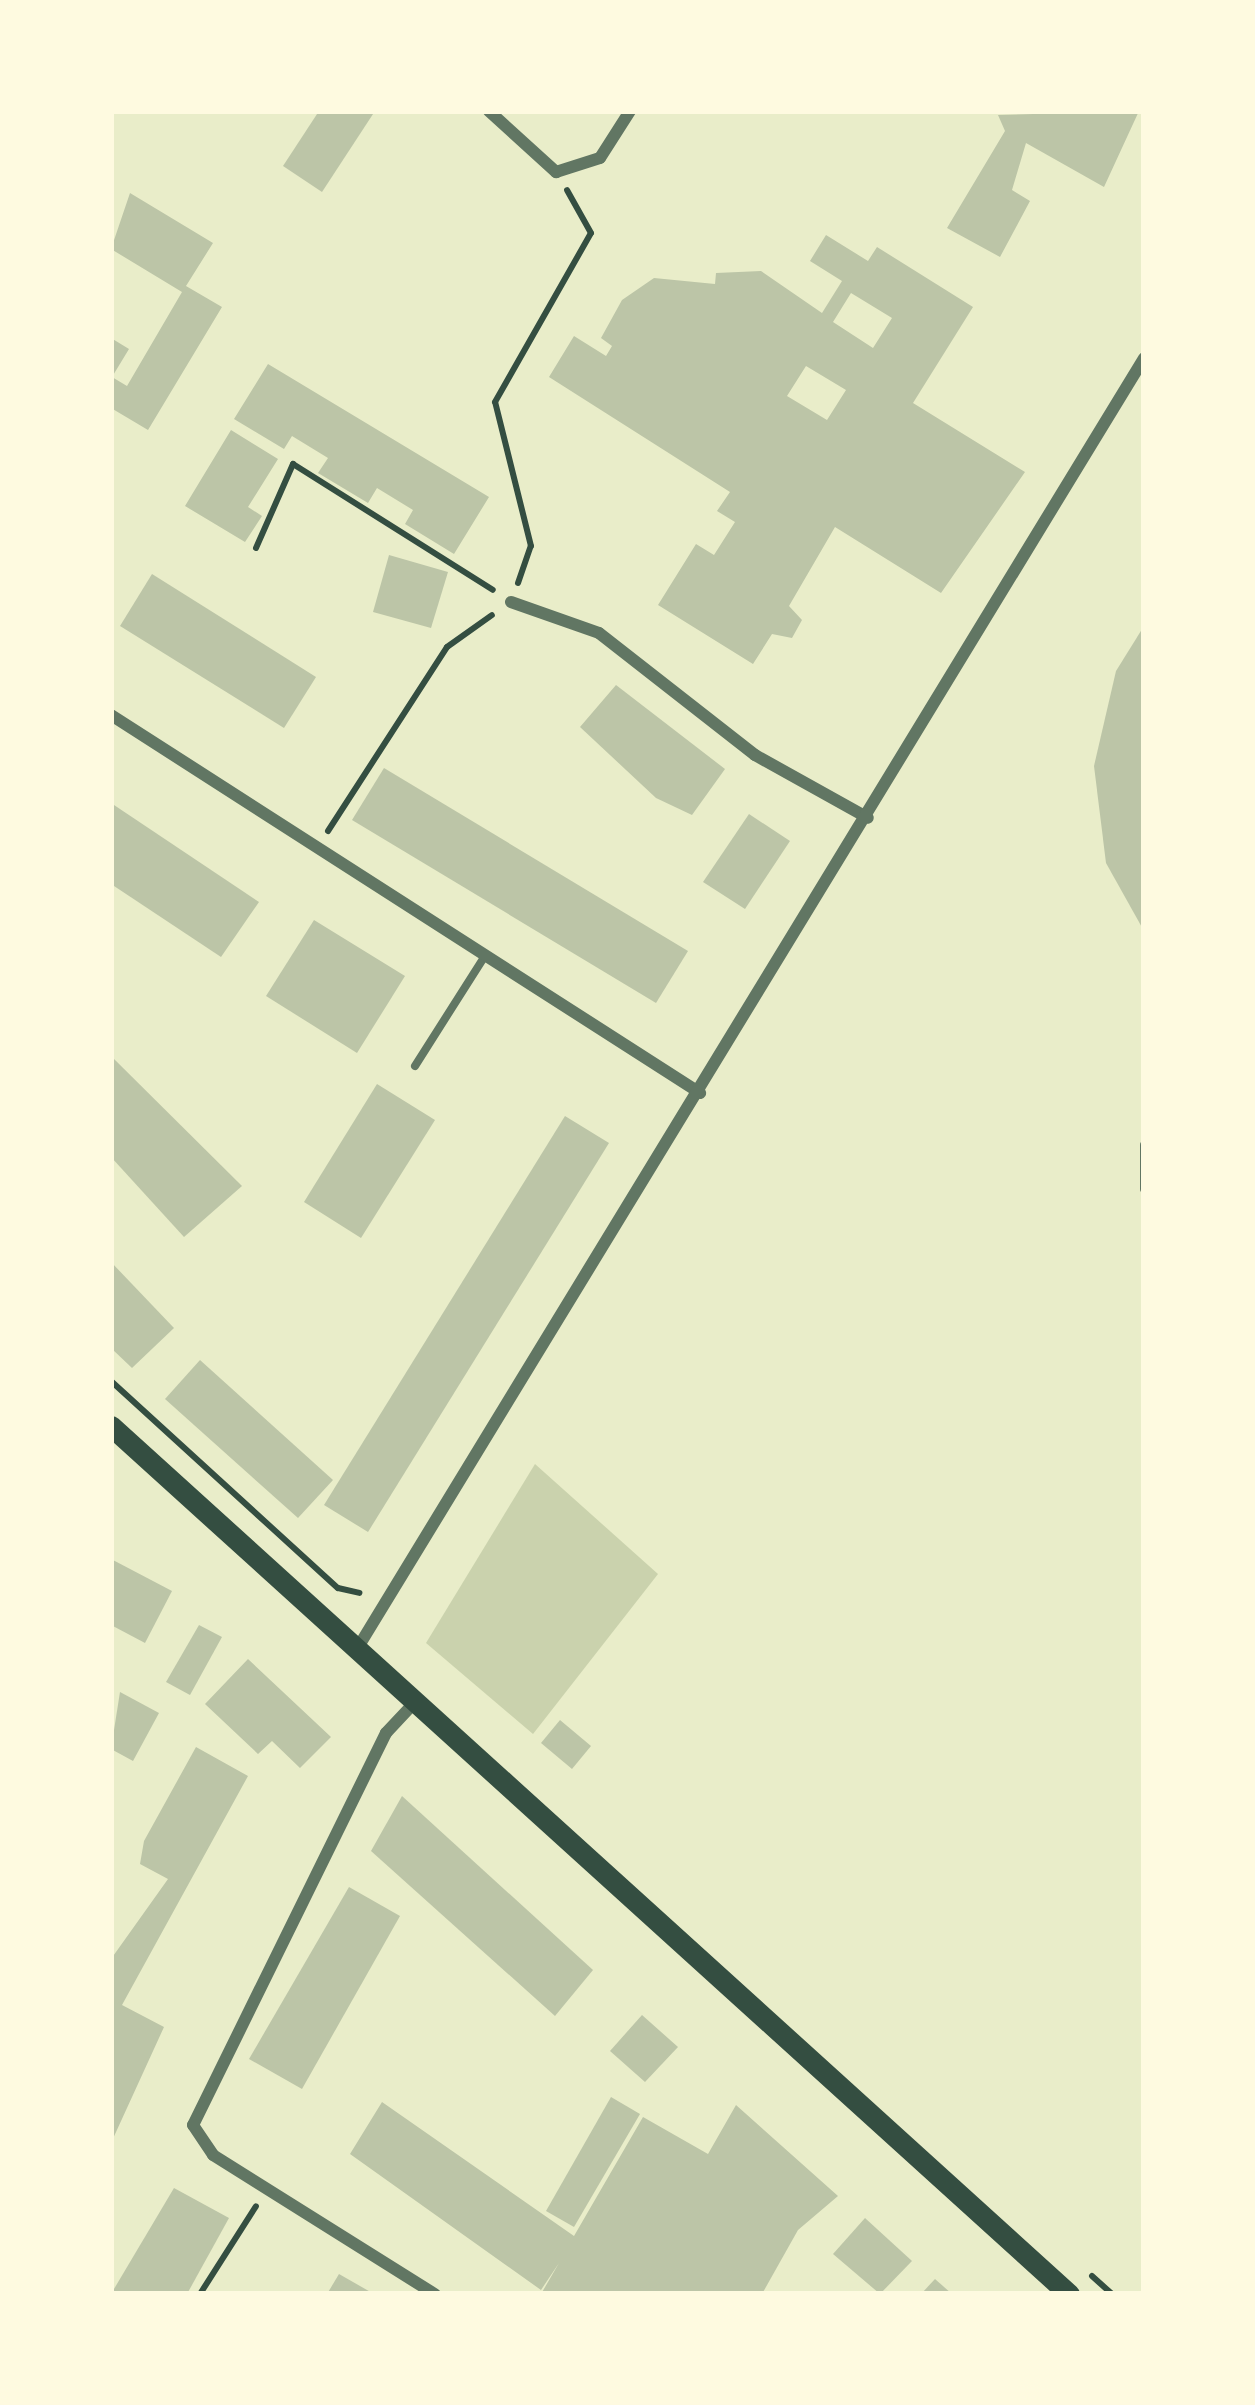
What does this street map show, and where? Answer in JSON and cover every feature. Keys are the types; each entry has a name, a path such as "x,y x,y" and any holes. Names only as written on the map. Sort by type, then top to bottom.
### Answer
{"main road":[{"path":"111,1426 1069,2294"}],"street":[{"path":"488,111 556,172 600,158 630,111"},
{"path":"357,1649 868,818 1144,358"},
{"path":"511,602 599,633 755,755 868,818"},
{"path":"111,715 313,854 700,1093"},
{"path":"416,1702 386,1733 194,2105 195,2138 435,2294"}],"lane":[{"path":"415,1066 483,959"},
{"path":"1144,1145 1144,1190"}],"path":[{"path":"313,854 447,646 511,602 531,546 495,402 591,233 556,172"},
{"path":"256,548 293,464 511,602"},
{"path":"111,1381 338,1588 359,1593"},
{"path":"200,2294 269,2187"}],"green space":[{"path":"535,1464 658,1574 533,1734 426,1643"}],"building":[{"path":"319,111 375,111 322,192 283,166"},
{"path":"1139,111 1104,187 1026,143 1012,190 1030,201 1000,257 947,228 1005,131 998,115"},
{"path":"130,193 213,243 186,286 222,307 148,430 111,408 111,338 129,349 112,377 127,386 182,292 111,249"},
{"path":"826,235 868,261 877,247 973,307 913,403 1025,472 941,593 835,527 789,606 802,620 792,638 772,634 753,664 658,605 696,544 714,555 735,522 717,511 730,492 549,377 574,336 606,356 612,346 601,338 622,300 654,278 715,284 716,273 761,271 822,313 842,281 810,261","holes":["851,293 892,318 873,348 833,322","806,366 846,390 827,420 787,396"]},
{"path":"268,364 489,497 454,554 405,524 413,510 377,488 368,503 318,473 328,458 292,436 284,449 234,419"},
{"path":"231,430 278,459 248,507 262,516 245,542 185,506"},
{"path":"389,555 448,572 431,628 373,612"},
{"path":"152,574 316,677 284,728 120,626"},
{"path":"1144,626 1144,931 1106,863 1094,766 1116,671"},
{"path":"616,685 725,769 692,815 656,798 580,727"},
{"path":"384,768 688,951 656,1003 352,820"},
{"path":"111,803 259,902 221,957 111,884"},
{"path":"749,814 790,841 745,909 703,882"},
{"path":"314,920 405,976 357,1053 266,996"},
{"path":"111,1056 242,1186 184,1237 111,1157"},
{"path":"377,1084 435,1120 361,1238 304,1202"},
{"path":"565,1116 609,1143 368,1532 324,1505"},
{"path":"111,1262 174,1328 132,1368 111,1348"},
{"path":"200,1360 333,1480 298,1518 165,1399"},
{"path":"111,1559 172,1591 145,1643 111,1625"},
{"path":"199,1625 222,1637 190,1695 166,1682"},
{"path":"248,1659 331,1737 300,1768 272,1741 258,1754 205,1704"},
{"path":"120,1692 159,1713 133,1761 111,1749"},
{"path":"560,1720 591,1746 572,1769 541,1743"},
{"path":"196,1747 248,1776 122,2005 164,2027 111,2143 111,1959 168,1879 140,1864 144,1841"},
{"path":"402,1796 593,1970 555,2016 371,1851"},
{"path":"349,1887 400,1916 302,2089 249,2059"},
{"path":"642,2015 678,2047 645,2082 610,2051"},
{"path":"611,2097 640,2114 574,2227 546,2211"},
{"path":"382,2102 574,2236 643,2117 708,2154 736,2105 838,2196 798,2230 762,2294 541,2294 559,2263 541,2290 350,2154"},
{"path":"174,2188 229,2218 187,2294 111,2294"},
{"path":"865,2218 912,2261 880,2294 833,2254"},
{"path":"339,2274 374,2294 327,2294"},
{"path":"935,2279 952,2294 921,2294"}]}
